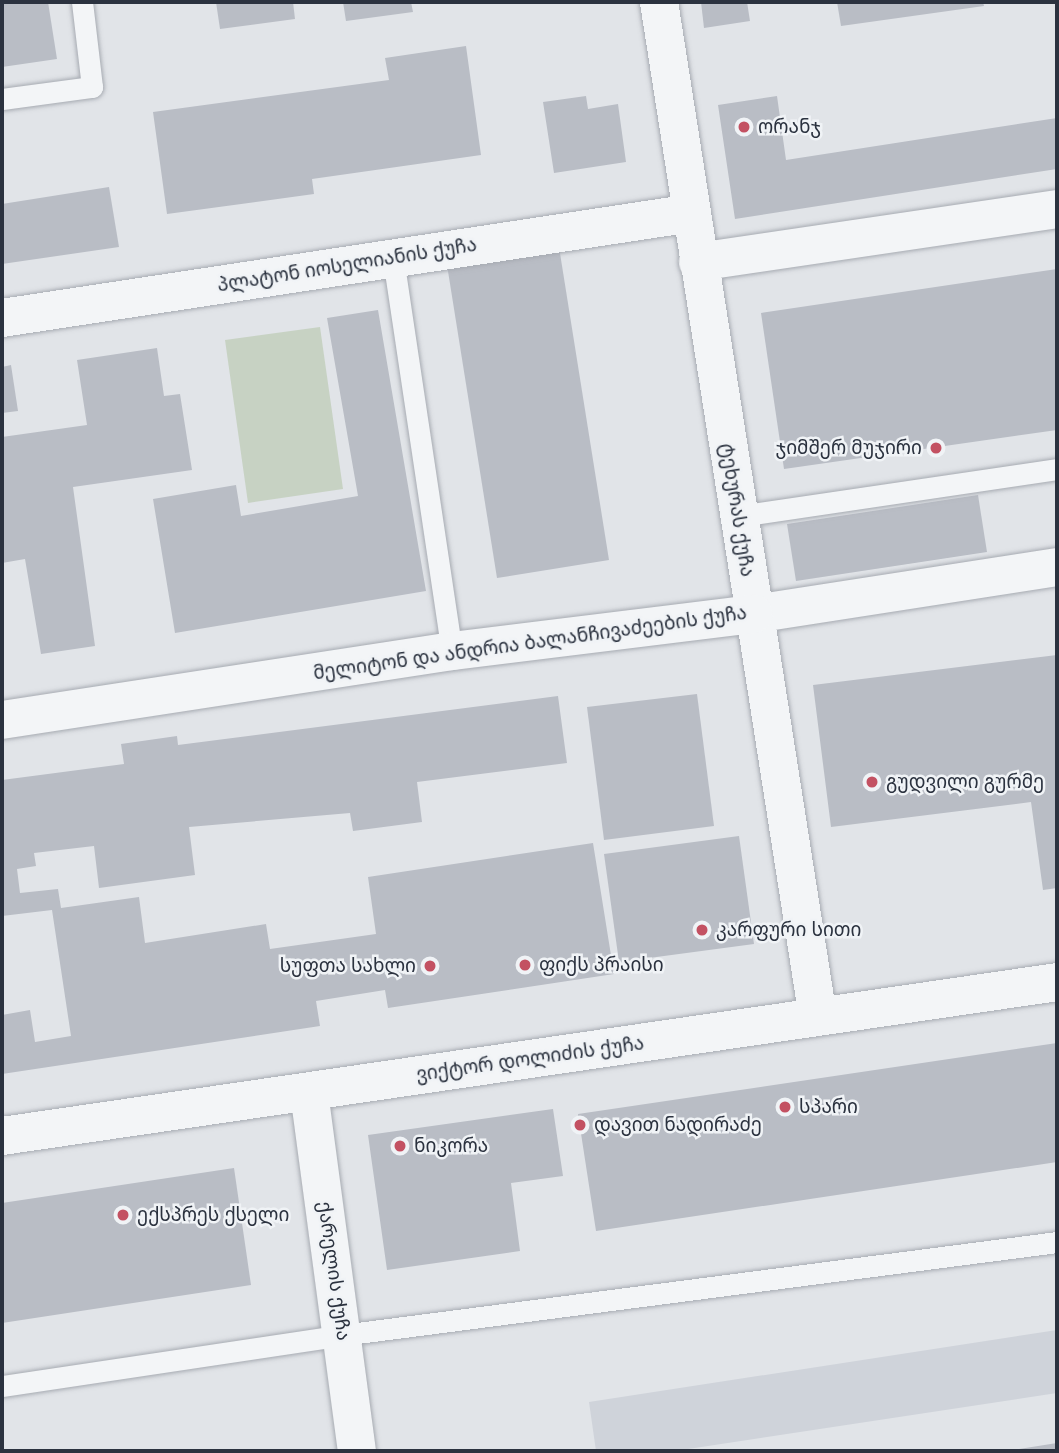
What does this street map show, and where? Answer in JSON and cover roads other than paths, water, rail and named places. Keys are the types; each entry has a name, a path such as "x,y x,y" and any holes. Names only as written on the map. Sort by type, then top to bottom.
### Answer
{"street":[{"name":"ტეხურას ქუჩა","path":"659,2 818,1017"},
{"path":"698,262 1057,209"},
{"name":"პლატონ იოსელიანის ქუჩა","path":"2,318 692,213"},
{"name":"მელიტონ და ანდრია ბალანჩივაძეების ქუჩა","path":"2,720 452,651 754,614 1057,567"},
{"name":"ვიქტორ დოლიძის ქუჩა","path":"2,1136 1057,982"},
{"name":"ქარელის ქუჩა","path":"309,1092 357,1451"}],"lane":[{"path":"2,99 92,87 82,2"},
{"path":"393,258 452,651"},
{"path":"739,516 1057,469"},
{"path":"2,1386 342,1335 1057,1242"}],"place":[{"name":"ორანჯ","path":"744,127"},
{"name":"ჯიმშერ მუჯირი","path":"936,448"},
{"name":"გუდვილი გურმე","path":"872,782"},
{"name":"კარფური სითი","path":"702,930"},
{"name":"ფიქს პრაისი","path":"525,965"},
{"name":"სუფთა სახლი","path":"430,966"},
{"name":"სპარი","path":"785,1107"},
{"name":"დავით ნადირაძე","path":"580,1125"},
{"name":"ნიკორა","path":"400,1146"},
{"name":"ექსპრეს ქსელი","path":"123,1215"}]}
